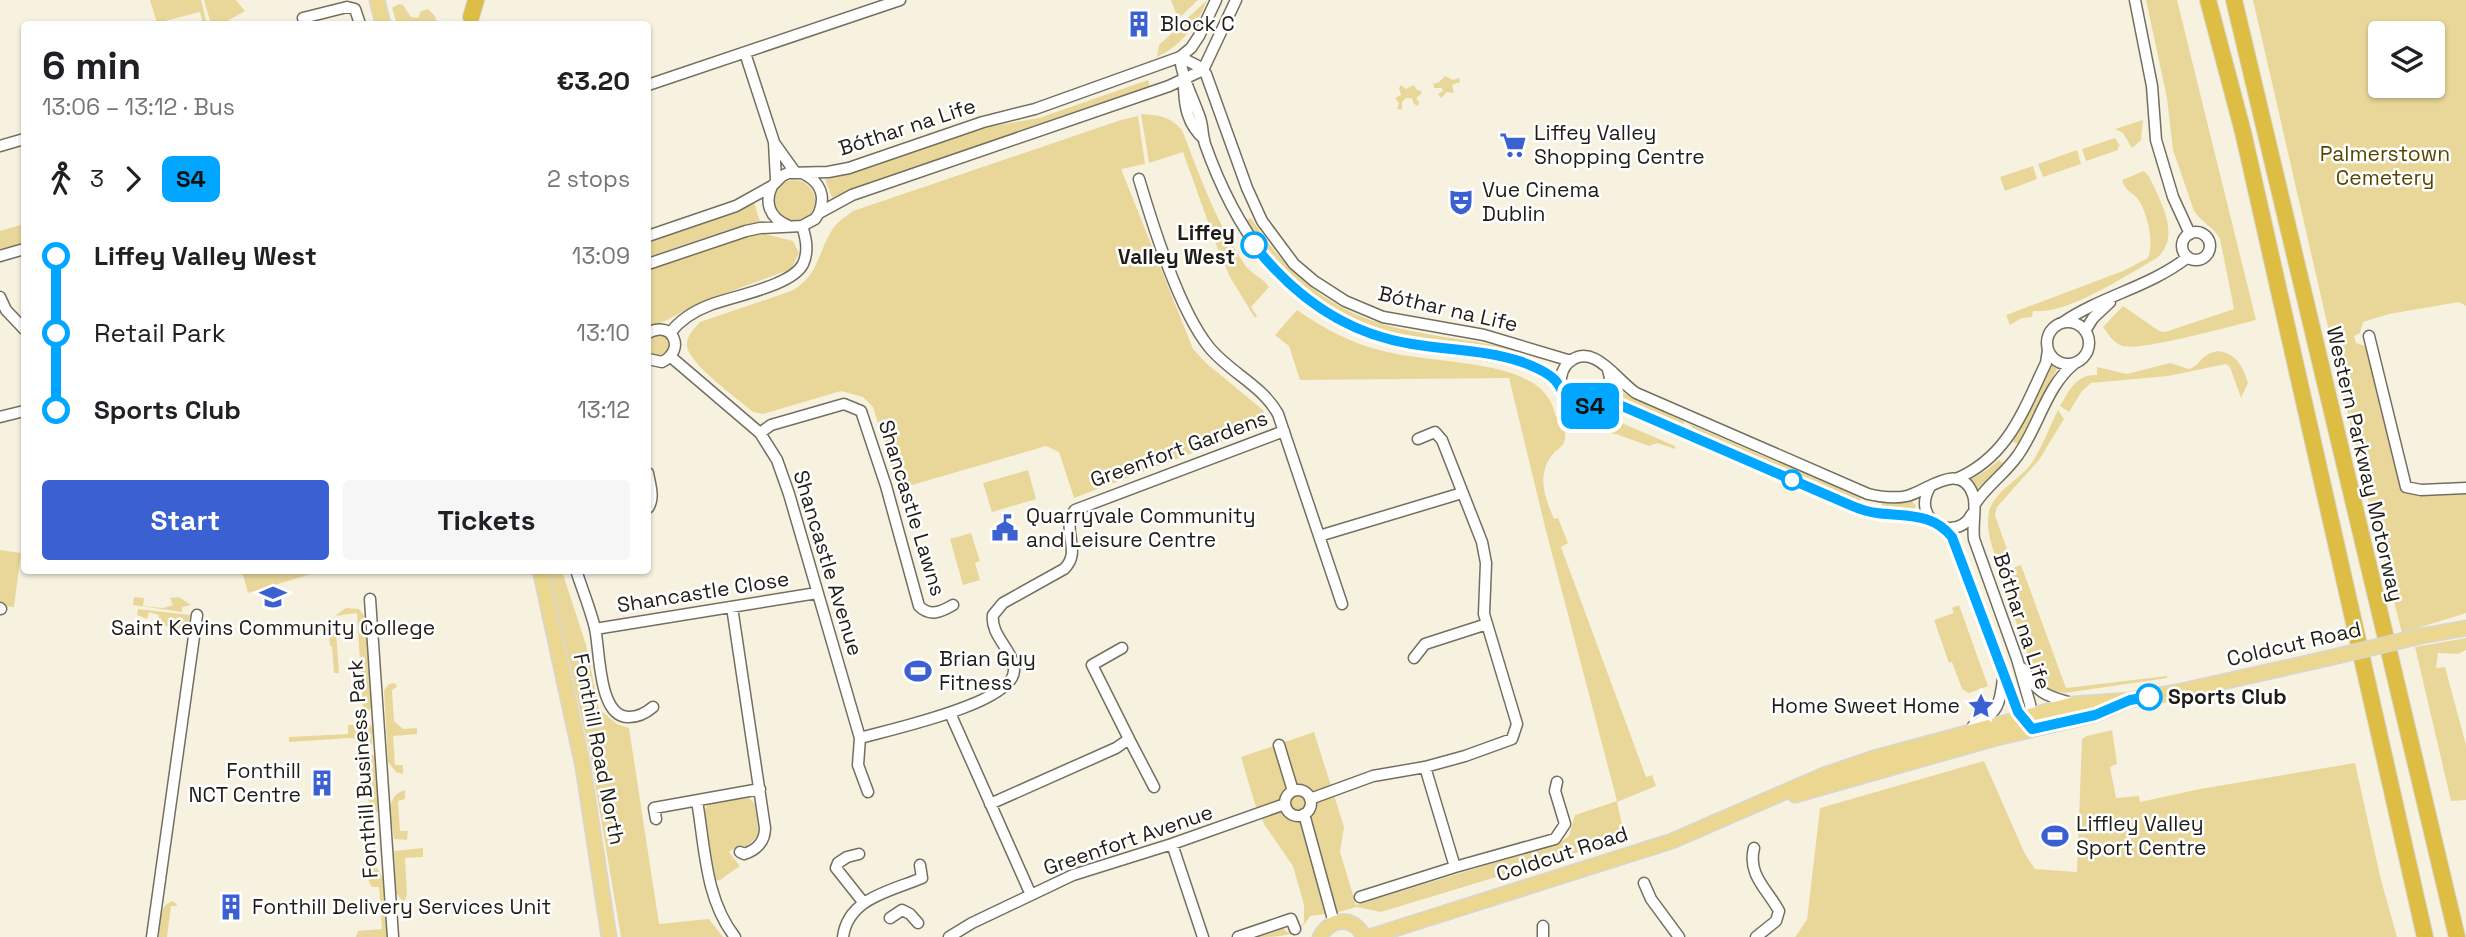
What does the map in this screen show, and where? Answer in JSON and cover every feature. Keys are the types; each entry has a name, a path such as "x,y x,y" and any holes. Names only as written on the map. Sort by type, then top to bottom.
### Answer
{"highway":[{"path":"471,14 476,0"},
{"path":"2205,0 2243,132 2424,937"},
{"name":"Western Parkway Motorway","path":"2234,0 2457,937"}],"main road":[{"path":"377,0 382,21"},
{"name":"Fonthill Road North","path":"541,574 583,767 609,937"},
{"name":"Coldcut Road","path":"1765,802 1825,788 2074,704 2130,700 2177,692 2466,628"},
{"name":"Coldcut Road","path":"1334,923 1350,923 1359,928 1366,937 1672,841 1824,775 1874,758 1962,732 2028,720 2095,715 2130,700"},
{"path":"1320,937 1328,926 1334,923"}],"street":[{"path":"651,84 900,0"},
{"path":"1203,70 1180,57 1191,48 1199,36 1216,0"},
{"path":"819,213 863,191 1184,80 1203,70 1236,0"},
{"path":"2135,0 2152,86 2156,140 2173,197 2190,234"},
{"path":"303,18 347,7 355,9 359,21"},
{"path":"745,53 774,142 774,183 768,200 772,215 784,225 798,227"},
{"name":"Bóthar na Life","path":"651,235 736,206 782,176 849,168 983,122 1035,109 1180,57 1184,80 1201,121 1204,139 1220,183 1254,245 1283,279 1318,307 1366,333 1386,339 1485,354 1524,363 1554,380 1568,400 1579,406 1612,404 1637,412 1866,511 1908,514 1936,523 1952,537 2004,676 2028,720"},
{"name":"Bóthar na Life","path":"1203,70 1251,200 1262,221 1283,252 1314,281 1345,301 1383,317 1484,335 1571,361 1582,356 1600,360 1636,393 1868,494 1898,498 1930,487 1942,479 1956,479 1991,459 2008,439 2046,363 2048,350"},
{"path":"0,146 21,140"},
{"path":"651,263 746,231 798,227 815,219 822,206 821,190 811,177 800,173 774,142"},
{"path":"1139,179 1177,287 1198,333 1211,350 1269,398 1284,431 1342,604"},
{"path":"670,333 684,319 709,305 772,285 796,273 803,264 807,243 798,227"},
{"path":"2197,232 2205,235 2211,247 2207,255 2200,260 2188,257 2182,246 2185,238 2197,232"},
{"path":"0,256 21,250"},
{"path":"2062,323 2076,324 2085,331 2088,346 2083,357 2069,364 2056,360 2048,350 2047,342 2051,331 2062,323 2085,309 2169,270 2188,257"},
{"path":"0,297 6,310 21,325"},
{"path":"2085,331 2115,297"},
{"path":"651,331 660,329 670,333 675,342 671,357 662,362 651,360"},
{"path":"2369,336 2406,487 2421,491 2466,488"},
{"name":"Shancastle Avenue","path":"671,357 760,433 777,460 860,738 858,765 868,792"},
{"path":"1562,391 1561,375 1571,361"},
{"path":"1930,487 1925,508 1936,523 1957,527 1970,518 1985,488 2010,466 2021,452 2056,384 2075,362"},
{"path":"1598,404 1606,397 1610,388 1608,369"},
{"name":"Shancastle Lawns","path":"760,433 771,425 844,404 862,411 919,606 929,613 936,613 953,605"},
{"path":"0,416 21,412"},
{"name":"Greenfort Gardens","path":"950,713 999,691 1010,682 1014,667 994,627 993,615 1003,603 1070,564 1074,554 1068,524 1075,510 1284,431"},
{"path":"1310,799 1373,776 1424,767 1513,739 1517,724 1484,614 1486,563 1469,505 1442,440 1435,432 1418,439"},
{"path":"1956,479 1968,485 1972,491 1974,508"},
{"path":"1319,536 1462,493"},
{"name":"Bóthar na Life","path":"1974,508 1972,525 1975,539 2017,659 2028,720"},
{"path":"577,574 595,629 610,708 624,718 636,717 653,707"},
{"name":"Shancastle Close","path":"595,629 817,593"},
{"name":"Fonthill Business Park","path":"370,599 393,937"},
{"path":"732,607 765,838 749,852 740,852"},
{"path":"152,937 197,615"},
{"path":"1414,658 1425,644 1487,625"},
{"path":"1122,648 1092,665 1154,787"},
{"path":"2017,659 2033,686 2043,695 2074,704"},
{"path":"1962,732 1985,720 1995,711 2000,703 2004,676"},
{"path":"860,738 950,713 1031,895"},
{"path":"990,804 1116,748 1129,739"},
{"path":"1279,745 1293,791"},
{"path":"1424,767 1455,867"},
{"path":"1360,897 1555,839 1564,824 1555,792 1557,782"},
{"path":"656,819 654,808 760,789"},
{"path":"1301,790 1310,799 1311,806 1304,814 1292,814 1285,804 1287,796 1293,791 1301,790"},
{"path":"697,801 713,897 725,924 736,937"},
{"name":"Greenfort Avenue","path":"949,937 972,923 1073,876 1285,804"},
{"path":"1304,814 1334,923"},
{"path":"1172,844 1203,937"},
{"path":"1754,848 1751,859 1756,875 1779,911 1776,921 1756,937"},
{"path":"859,854 847,857 838,863 836,868 863,902"},
{"path":"843,937 845,923 863,902 922,878 920,865"},
{"path":"1644,883 1651,899 1679,937"},
{"path":"897,888 902,910"},
{"path":"890,918 902,910"},
{"path":"902,910 918,923"},
{"path":"1238,937 1291,919 1295,929"}],"green space":[{"path":"150,0 201,0 206,21 202,21 200,12 156,21"},
{"path":"204,0 236,0 245,11 227,21 210,21"},
{"path":"1171,0 1198,0 1178,19"},
{"path":"1207,0 1188,33 1174,47 1157,57 1159,45"},
{"path":"2146,0 2177,0 2256,320 2133,347 2116,343 2103,327 2123,306 2159,331 2165,332 2234,309 2220,239 2194,211 2173,150 2167,98"},
{"name":"Palmerstown Cemetery","path":"2253,0 2466,0 2466,306 2459,302 2389,314 2363,322 2360,333 2354,336 2356,343 2366,346 2404,492 2466,492 2466,613 2402,633 2361,471"},
{"path":"403,5 411,17 418,18 421,11 428,9 436,21 396,21 392,8"},
{"path":"1445,76 1453,80 1459,78 1460,82 1452,85 1454,93 1447,92 1441,98 1438,94 1443,91 1442,88 1434,88 1433,84"},
{"path":"1148,80 1150,88 874,181 832,198 825,179 987,127 1039,118"},
{"path":"1401,85 1406,89 1414,85 1421,91 1416,98 1418,106 1412,98 1406,98 1402,102 1402,110 1397,109 1399,103 1395,98 1401,95"},
{"path":"1141,114 1163,117 1182,130 1225,233 1247,268 1269,287 1251,307 1257,316 1255,318 1230,277 1183,152 1149,163"},
{"path":"1138,116 1145,164 1121,169 1193,349 1263,410 1266,421 1261,427 1074,498 1059,452 1046,446 898,489 873,407 863,397 841,391 763,414 753,412 705,371 690,353 688,339 700,322 791,291 807,279 834,227 853,211"},
{"path":"2143,120 2141,140 2132,148 2123,133 2115,129"},
{"path":"2115,138 2120,146 2118,150 2086,161 2082,149"},
{"path":"2077,150 2081,164 2043,177 2038,164"},
{"path":"2033,166 2037,179 2005,191 2000,177"},
{"path":"2144,171 2149,176 2167,218 2168,239 2157,258 2079,300 2047,311 2033,311 2032,317 2022,318 2010,325 2006,315 2123,271 2148,258 2150,238 2145,215 2140,202 2122,180"},
{"path":"794,180 809,186 815,201 809,216 794,222 779,216 773,201 779,186"},
{"path":"754,202 760,222 651,256 651,240 734,212"},
{"path":"1251,218 1297,275 1334,303 1355,314 1402,329 1519,350 1517,355 1381,332 1345,318 1311,297 1281,272 1245,221"},
{"path":"21,225 21,245 0,250 0,231"},
{"path":"765,234 793,241 799,253 791,269 699,303 651,326 651,268 743,237"},
{"path":"1297,310 1336,334 1368,347 1483,366 1522,377 1544,392 1556,417 1563,417 1564,443 1546,466 1543,479 1545,492 1554,519 1558,518 1568,543 1561,547 1646,777 1652,775 1656,786 1617,802 1625,838 1381,912 1356,907 1310,916 1305,923 1297,930 1304,923 1304,905 1293,866 1264,824 1241,757 1314,732 1344,827 1340,852 1356,905 1559,843 1569,836 1575,815 1617,801 1509,378 1300,380 1289,346 1275,335"},
{"path":"662,336 668,342 666,354 658,357 651,354 651,338"},
{"path":"2218,351 2235,358 2244,371 2248,383 2241,398 2230,367 2226,364 2168,376 2091,383 2082,391 2069,412 2060,406 2078,380 2097,375 2097,367 2127,374 2170,363 2189,369 2207,355"},
{"path":"2051,365 2057,368 2056,371 2019,445 2012,441"},
{"path":"1617,389 1683,421 1686,428 1622,400 1612,399"},
{"path":"2058,410 2064,419 2039,460 1997,507 1995,515 2012,564 1997,570 1997,560 1988,529 1991,505 2031,464"},
{"path":"1610,418 1675,446 1675,449 1657,443 1649,446 1616,434 1596,431 1589,424"},
{"path":"1687,423 1861,498 1859,503 1690,430 1692,426"},
{"path":"1999,460 2004,464 1977,489 1970,480"},
{"path":"1028,470 1036,499 992,512 983,483"},
{"path":"1912,501 1916,506 1914,509 1882,509 1882,503"},
{"path":"971,533 980,561 975,563 980,580 963,585 950,539"},
{"path":"0,550 21,553 14,607 0,606"},
{"path":"2021,565 2066,688 2167,678 2065,693 2048,690 2035,676 1999,574"},
{"path":"243,574 311,574 248,593"},
{"path":"549,574 563,574 586,645 599,709 617,724 629,728 659,924 709,919 723,937 621,937 591,760"},
{"path":"134,597 144,598 143,606 163,608 173,605 170,598 179,597 191,605 182,607 182,612 133,605"},
{"path":"1959,605 1988,686 1969,693 1962,689 1952,662 1949,663 1934,620 1954,613 1952,608"},
{"path":"346,608 359,609 365,617 372,707 366,714 359,715 357,712 363,711 357,613 336,616"},
{"path":"138,609 190,615 188,629 184,633 158,623 159,615 149,612 147,619 137,615"},
{"path":"335,617 339,673 334,673 329,639"},
{"path":"2466,638 2466,650 2458,654 2438,653 2436,668 2445,667 2466,745 2466,800 2451,801 2415,647"},
{"path":"395,683 397,687 392,690 394,721 403,729 417,728 417,734 393,736 395,765 403,765 403,774 396,772 388,762 384,690 389,684"},
{"path":"365,723 373,728 372,745 358,746 357,739 349,738 289,742 289,737 348,734 348,725 354,725 355,731 365,730"},
{"path":"2112,730 2117,764 2110,767 2116,798 2139,796 2140,802 2355,763 2381,880 2397,937 1795,937 1807,920 1820,808 1984,761 2025,854 2035,869 2077,872 2082,739"},
{"path":"371,754 376,757 379,810 374,814 369,809 366,758"},
{"path":"405,790 405,799 398,801 400,831 408,831 407,840 394,839 391,803 398,793"},
{"path":"747,796 755,804 759,834 747,847 739,845 729,852 740,866 720,880 714,881 704,810 710,802"},
{"path":"423,848 423,857 405,858 407,895 404,903 396,893 394,851"},
{"path":"377,868 383,878 387,937 356,937 358,931 382,929 379,887 372,887 369,880 371,869"},
{"path":"173,901 178,906 171,906 167,937 159,937 162,911"},
{"path":"1283,928 1287,932 1297,930 1273,937 1256,937"}],"bus line":[{"name":"S4","path":"1254,245 1298,293 1339,320 1366,333 1409,344 1485,354 1524,363 1554,380 1564,396 1579,406 1622,406 1866,511 1908,514 1931,520 1952,537 2018,712 2032,729 2095,715 2130,700 2149,697"}],"place":[{"name":"Block C","path":"1139,24"},
{"name":"Liffey Valley Shopping Centre","path":"1513,145"},
{"name":"Vue Cinema Dublin","path":"1461,202"},
{"name":"Liffey Valley West","path":"1254,245"},
{"name":"Quarryvale Community and Leisure Centre","path":"1005,528"},
{"name":"Saint Kevins Community College","path":"273,597"},
{"name":"Brian Guy Fitness","path":"918,671"},
{"name":"Sports Club","path":"2149,697"},
{"name":"Home Sweet Home","path":"1981,706"},
{"name":"Fonthill NCT Centre","path":"322,783"},
{"name":"Liffley Valley Sport Centre","path":"2055,836"},
{"name":"Fonthill Delivery Services Unit","path":"231,907"}]}
